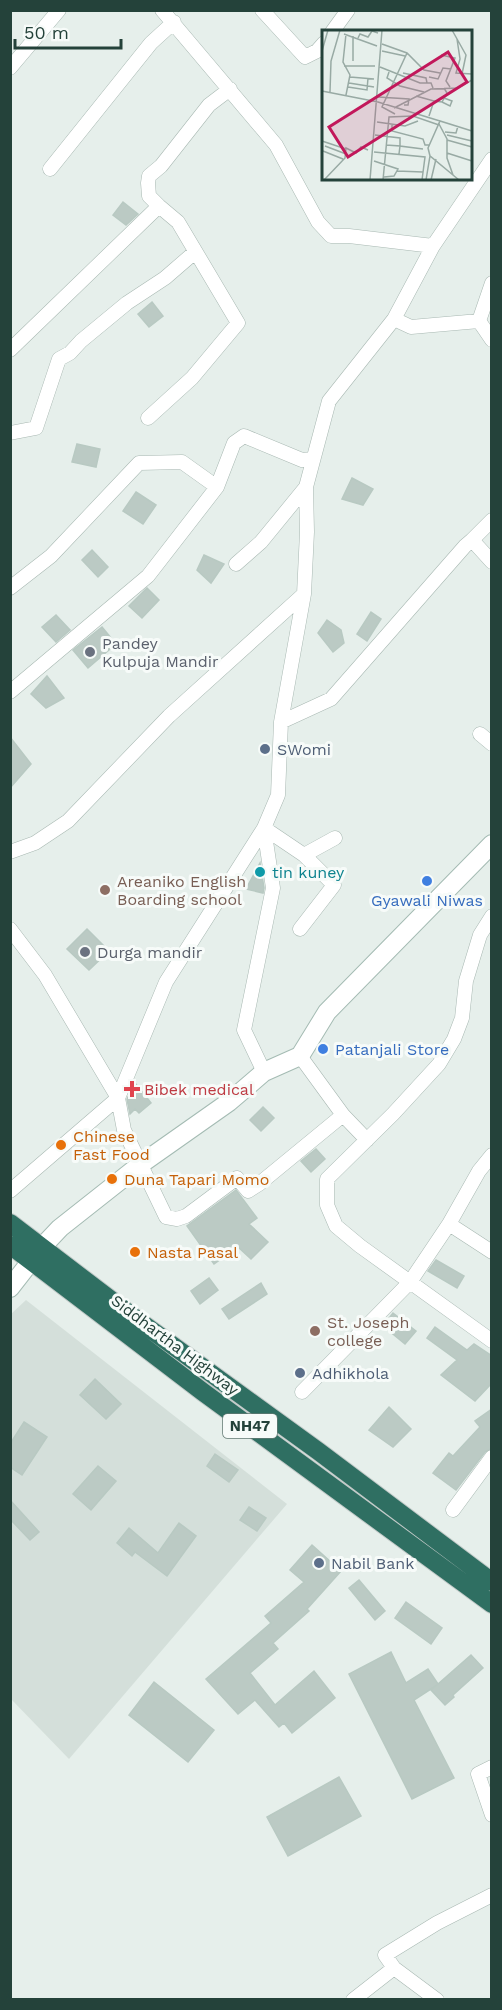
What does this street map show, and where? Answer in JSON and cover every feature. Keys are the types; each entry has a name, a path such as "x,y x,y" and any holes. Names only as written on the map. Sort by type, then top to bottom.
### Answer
{"highway":[{"name":"Siddhartha Highway","path":"10,1223 37,1254 203,1392 492,1604"},
{"name":"Siddhartha Highway","path":"10,1245 37,1254 132,1316 492,1582"}],"street":[{"path":"10,68 59,10"},
{"path":"162,10 276,145 318,222 331,236 433,246"},
{"path":"262,10 305,57 317,51 322,45"},
{"path":"333,30 348,10"},
{"path":"50,169 151,43 174,22"},
{"path":"148,418 192,378 238,322 178,222 149,195 149,177 161,166 209,105 230,89"},
{"path":"10,1191 118,1098 166,982 264,828 278,795 281,722 304,594 307,532 306,487 328,401 394,320 433,246 492,159"},
{"path":"10,350 159,206"},
{"path":"10,433 36,428 59,359 70,354 81,341 127,303 165,278 195,252"},
{"path":"479,321 492,283"},
{"path":"394,320 411,327 479,321"},
{"path":"479,321 492,340"},
{"path":"10,692 148,576 217,487 234,443 244,436 302,460 313,459"},
{"path":"10,588 51,556 139,463 182,462 217,487"},
{"path":"236,564 261,542 306,487"},
{"path":"281,722 331,699 465,546 492,520"},
{"path":"472,540 492,562"},
{"path":"10,852 35,843 68,821 169,717 304,594"},
{"path":"480,734 492,744"},
{"path":"264,828 304,855 334,885 300,929"},
{"path":"264,828 273,888 244,1030 264,1072"},
{"path":"304,855 335,838"},
{"path":"12,1287 60,1228 141,1164 229,1102 264,1072 300,1056 327,1012 492,844"},
{"path":"492,916 480,935 466,981 462,1018 454,1039 439,1064 327,1179 327,1205 336,1226 492,1341"},
{"path":"10,928 45,975 118,1098 124,1130 166,1217 177,1219 186,1216 237,1178 248,1191 260,1184 343,1115"},
{"path":"300,1056 343,1115 367,1140"},
{"path":"302,1392 410,1282 450,1224 479,1171 492,1155"},
{"path":"450,1224 492,1252"},
{"path":"453,1510 492,1457"},
{"path":"492,1767 478,1774 492,1815"},
{"path":"437,2000 394,1968 385,1955 437,1923 492,1895"},
{"path":"353,2000 394,1968"}],"shaded area":[{"path":"26,1300 287,1504 69,1759 11,1699 10,1315"}],"building":[{"path":"123,202 138,214 126,225 113,215"},
{"path":"152,302 163,316 149,327 138,314"},
{"path":"77,444 100,449 96,467 72,462"},
{"path":"352,478 373,489 363,505 342,499"},
{"path":"136,492 156,505 143,524 123,511"},
{"path":"92,550 108,567 98,577 82,560"},
{"path":"204,555 224,564 211,583 197,570"},
{"path":"147,588 159,600 142,618 129,606"},
{"path":"371,612 381,619 367,641 357,634"},
{"path":"56,615 70,630 56,642 42,627"},
{"path":"327,620 341,630 344,643 333,652 318,633"},
{"path":"102,627 116,644 88,668 73,650"},
{"path":"47,676 64,698 46,708 31,694"},
{"path":"10,737 31,764 10,788"},
{"name":"tin kuney","path":"260,863 264,888 263,893 246,889"},
{"path":"87,929 109,951 89,970 67,949"},
{"path":"135,1083 151,1103 139,1113 135,1109 130,1114 127,1099"},
{"path":"263,1107 274,1118 261,1131 250,1120"},
{"path":"316,1149 325,1159 311,1172 301,1161"},
{"path":"236,1190 257,1218 249,1224 268,1242 251,1259 238,1247 214,1264 187,1226"},
{"path":"436,1260 464,1276 457,1288 428,1271"},
{"path":"209,1278 218,1290 200,1304 191,1291"},
{"path":"261,1283 267,1294 229,1319 222,1309"},
{"path":"393,1313 416,1331 405,1344 383,1326"},
{"path":"435,1327 467,1350 474,1344 492,1356 492,1383 475,1401 441,1375 457,1360 427,1338"},
{"path":"95,1379 121,1404 106,1419 80,1395"},
{"path":"389,1407 411,1429 393,1447 369,1430"},
{"path":"492,1409 492,1448 485,1452 456,1490 433,1473 449,1453 453,1456 480,1427 475,1421"},
{"path":"24,1422 47,1437 22,1475 10,1467 10,1444"},
{"path":"215,1454 238,1470 229,1482 207,1466"},
{"path":"98,1466 116,1481 91,1510 73,1494"},
{"path":"10,1500 39,1532 30,1540 10,1519"},
{"path":"249,1507 266,1518 257,1531 240,1520"},
{"path":"179,1523 196,1536 167,1576 135,1552 132,1556 117,1543 129,1528 158,1553"},
{"path":"312,1545 341,1571 307,1609 309,1611 273,1643 278,1649 250,1673 275,1705 314,1671 335,1698 292,1733 284,1723 279,1727 255,1700 238,1714 206,1679 271,1623 265,1616 304,1582 290,1570"},
{"path":"359,1580 385,1611 375,1620 349,1588"},
{"path":"406,1602 442,1628 431,1644 395,1618"},
{"path":"391,1652 406,1683 428,1669 438,1684 471,1655 483,1668 445,1705 431,1690 437,1685 414,1700 454,1778 412,1799 349,1674"},
{"path":"154,1682 214,1730 188,1762 129,1715"},
{"path":"339,1777 361,1816 288,1856 267,1817"}],"place":[{"name":"Pandey Kulpuja Mandir","path":"90,652"},
{"name":"SWomi","path":"265,749"},
{"name":"tin kuney","path":"260,872"},
{"name":"Gyawali Niwas","path":"427,881"},
{"name":"Areaniko English Boarding school","path":"105,890"},
{"name":"Durga mandir","path":"85,952"},
{"name":"Patanjali Store","path":"323,1049"},
{"name":"Bibek medical","path":"132,1089"},
{"name":"Chinese Fast Food","path":"61,1145"},
{"name":"Duna Tapari Momo","path":"112,1179"},
{"name":"Nasta Pasal","path":"135,1252"},
{"name":"St. Joseph college","path":"315,1331"},
{"name":"Adhikhola","path":"300,1373"},
{"name":"Nabil Bank","path":"319,1563"}]}
